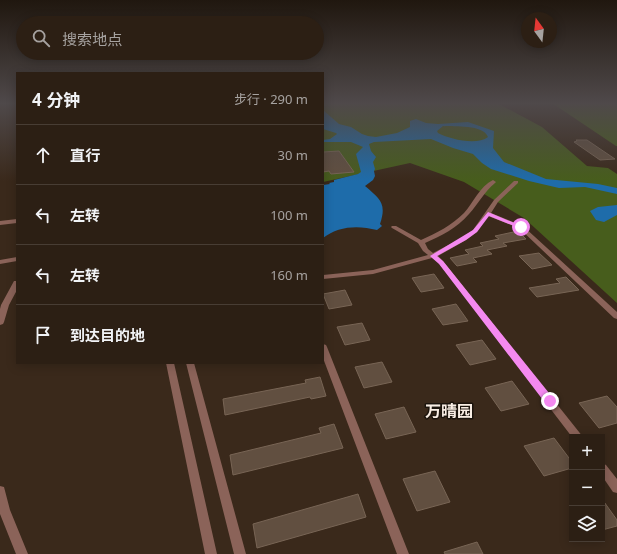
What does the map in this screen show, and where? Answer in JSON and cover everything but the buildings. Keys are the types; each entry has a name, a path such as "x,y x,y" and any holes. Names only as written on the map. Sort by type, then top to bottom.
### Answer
{"street":[{"path":"421,242 447,230 462,219 484,189 493,182"},
{"path":"324,277 373,272 433,256 464,239 475,231 501,195 516,182"},
{"path":"488,214 521,227 617,316"},
{"path":"0,223 16,221"},
{"path":"394,227 421,242 425,250 441,262 576,434"},
{"path":"0,262 16,260"},
{"path":"0,322 16,284"},
{"path":"324,350 404,554"},
{"path":"170,364 211,554"},
{"path":"190,364 240,554"},
{"path":"604,470 617,488"},
{"path":"0,491 4,510 22,554"}],"green space":[{"path":"324,129 544,129 587,166 608,168 617,174 617,303 524,218 464,182 410,163 324,182"},
{"path":"590,129 617,129 616,146"}],"water":[{"path":"324,129 354,129 362,134 376,137 397,133 406,129 440,129 437,131 438,133 449,137 463,141 477,141 488,137 485,133 478,129 488,129 494,131 493,148 504,162 546,179 598,184 617,188 617,194 585,187 559,188 529,181 491,169 473,154 431,139 374,142 369,144 371,151 376,157 373,162 375,176 373,180 365,186 375,194 381,202 383,211 380,224 382,226 377,230 363,227 342,229 324,237 324,185 330,184 329,183 334,182 334,180 361,172 356,154 363,147 351,142 324,142 324,140 330,139 337,134"},
{"path":"617,205 617,215 604,222 596,220 590,211 598,207"}],"district":[{"name":"万晴园","path":"449,411"}],"route":[{"path":"521,227 488,214 475,231 464,239 433,256 441,262 550,401"}]}
